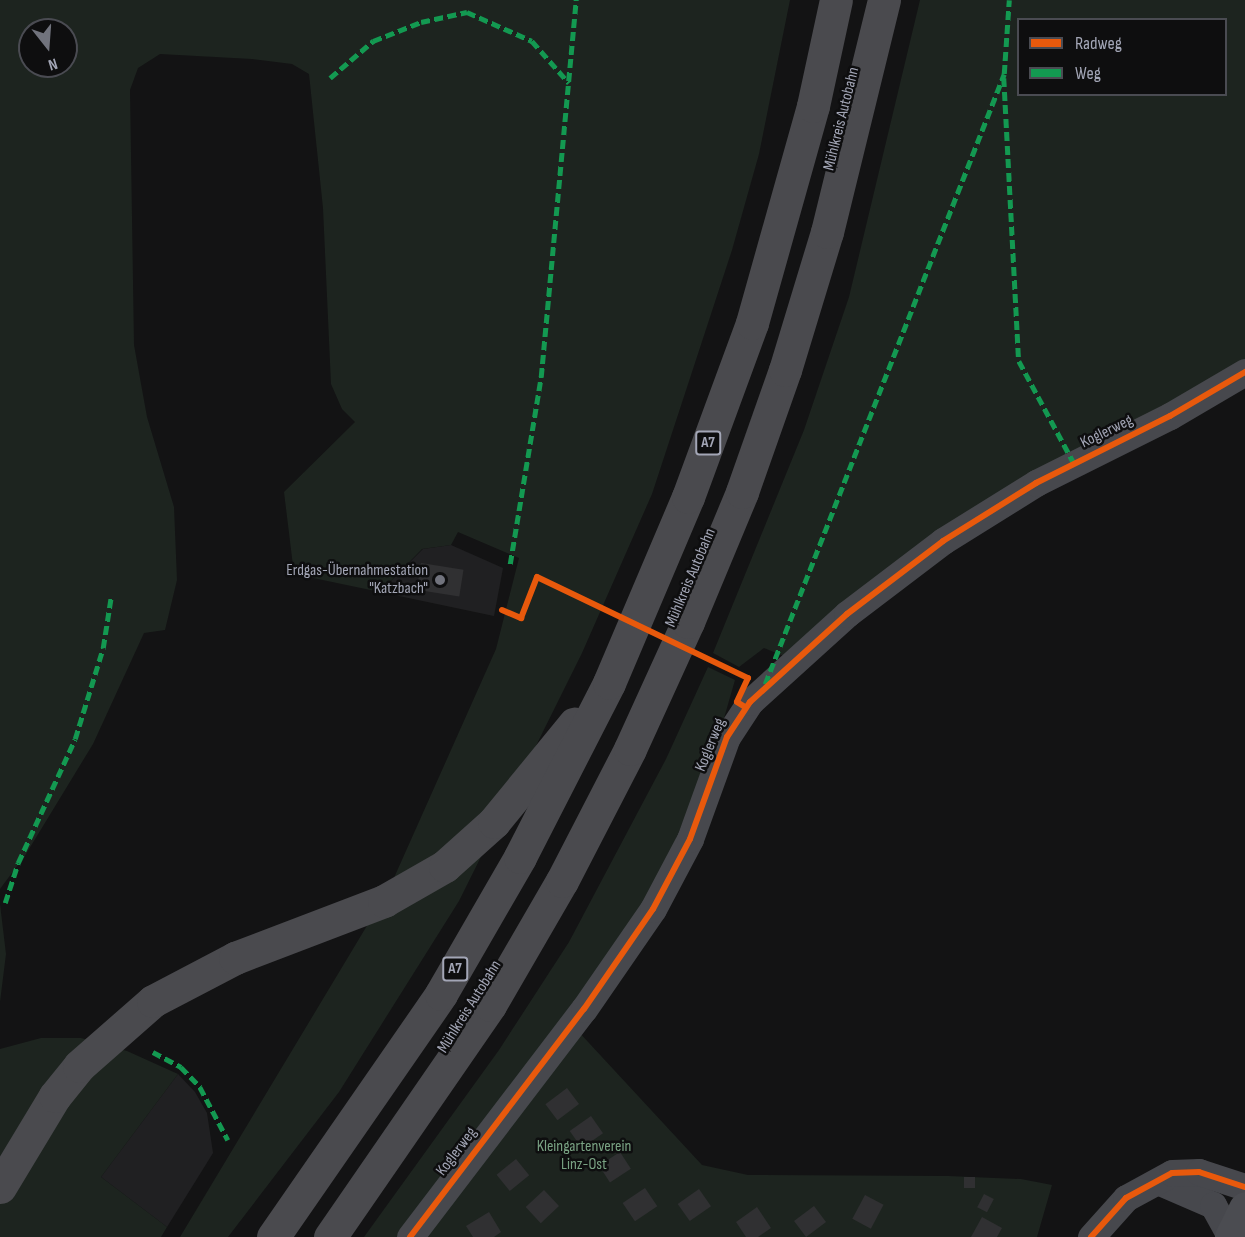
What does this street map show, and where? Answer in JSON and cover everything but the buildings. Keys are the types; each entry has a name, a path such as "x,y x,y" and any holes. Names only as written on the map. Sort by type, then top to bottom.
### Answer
{"highway":[{"name":"Mühlkreis Autobahn","path":"273,1237 441,994 520,857 609,683 684,508 752,323 813,106 836,0"},
{"name":"Mühlkreis Autobahn","path":"330,1237 490,1005 562,881 630,749 688,622 742,492 789,360 827,232 884,0"},
{"path":"0,1187 55,1096 79,1066 115,1032 153,1001 218,967 384,901 445,866 518,796 609,683"}],"street":[{"name":"Koglerweg","path":"410,1237 596,992 653,909 690,839 727,737 750,702 847,614 943,541 1036,483 1170,416 1245,372"},
{"path":"1091,1237 1126,1198 1160,1182 1172,1173 1184,1170 1216,1176 1245,1187"},
{"path":"1160,1182 1213,1205 1231,1237"},
{"path":"1231,1237 1245,1208"}],"shaded area":[{"path":"451,545 503,568 494,616 380,592 423,549"},
{"path":"178,1074 195,1092 207,1113 213,1153 167,1227 101,1177"}],"green space":[{"path":"0,0 790,0 759,154 732,250 652,494 582,653 459,901 339,1092 228,1237 180,1237 389,889 496,649 519,558 458,532 451,545 422,549 380,592 294,574 284,492 355,422 342,409 331,384 323,208 309,74 292,64 252,59 160,54 138,68 130,90 134,345 147,417 174,507 177,580 165,630 144,633 93,744 26,854 0,889"},
{"path":"920,0 1245,0 1245,364 786,657 764,648 739,667 713,653 804,430 849,297"},
{"path":"708,667 735,680 718,739 648,905 402,1237 364,1237 499,1050 569,942 666,759"},
{"path":"0,904 6,954 0,1002"},
{"name":"Kleingartenverein Linz-Ost","path":"577,1030 702,1165 748,1175 948,1176 1021,1179 1052,1185 1037,1237 420,1237"},
{"path":"41,1038 81,1038 127,1051 178,1074 101,1177 167,1227 161,1237 0,1237 0,1049"}],"marked path":[{"path":"510,564 541,377 576,0"},
{"path":"765,684 1004,74 1009,0"},
{"path":"330,78 373,41 421,22 467,12 532,41 569,83"},
{"path":"1004,78 1019,361 1074,463"},
{"path":"5,903 18,863 75,739 103,648 111,597"},
{"path":"153,1052 181,1067 200,1087 228,1140"}],"cycle path":[{"path":"410,1237 584,1009 653,909 690,839 727,737 750,702 847,614 943,541 1036,483 1170,416 1245,372"},
{"path":"502,610 521,618 537,577 748,678 737,702 745,707"},
{"path":"1091,1237 1126,1198 1172,1173 1199,1172 1245,1187"}],"place":[{"name":"Erdgas-Übernahmestation \"Katzbach\"","path":"440,580"}]}
